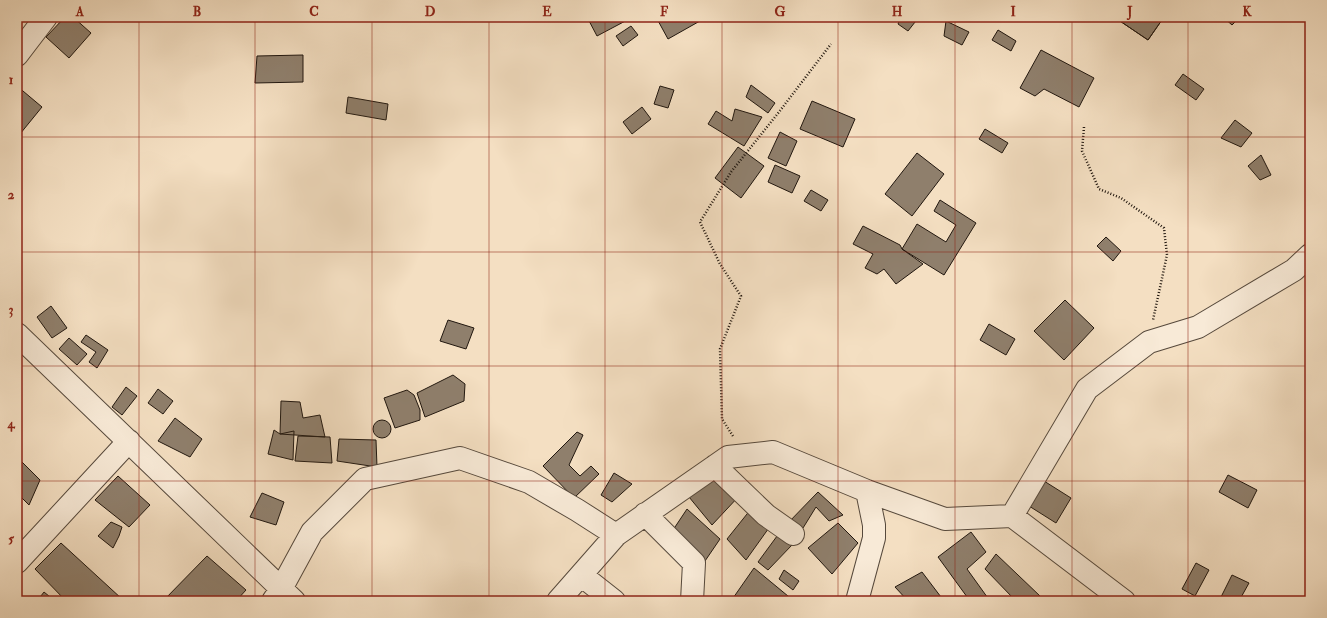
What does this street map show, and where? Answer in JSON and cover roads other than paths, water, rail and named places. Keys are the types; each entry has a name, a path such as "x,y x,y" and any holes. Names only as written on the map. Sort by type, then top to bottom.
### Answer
{"street":[{"path":"17,54 46,17"},
{"path":"1012,516 1087,389 1149,342 1198,327 1294,270 1310,255"},
{"path":"17,334 129,441 283,597 312,532 365,479 460,458 529,482 616,535"},
{"path":"17,562 129,441"},
{"path":"558,601 616,535 645,514 728,457 773,452 867,491 945,519 1012,516 1124,601"},
{"path":"715,466 766,515 793,534"},
{"path":"857,601 874,538 874,525 867,491"},
{"path":"645,514 694,563 692,601"},
{"path":"581,575 614,601"}]}
